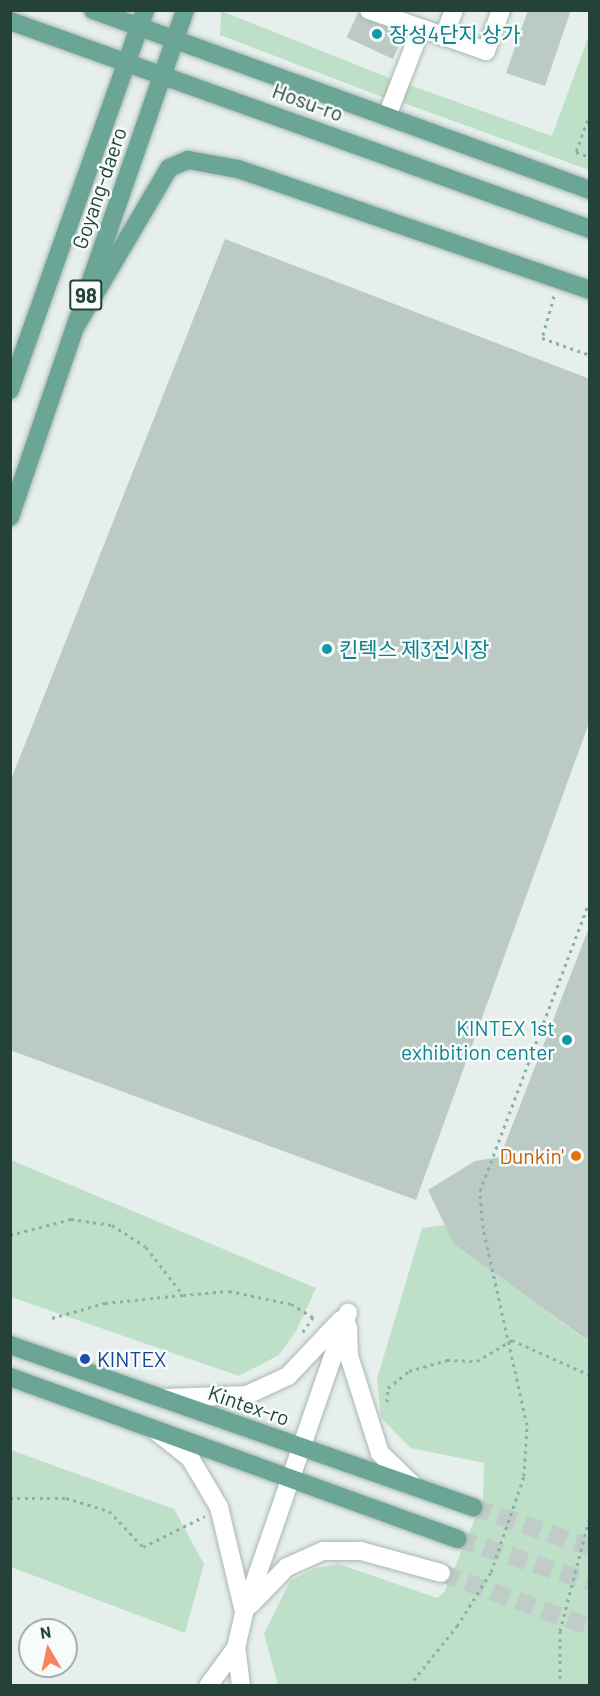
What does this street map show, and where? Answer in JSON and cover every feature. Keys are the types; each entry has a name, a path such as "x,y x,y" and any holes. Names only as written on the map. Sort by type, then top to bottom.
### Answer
{"main road":[{"name":"Hosu-ro","path":"93,10 143,19 175,38 590,190"},
{"name":"Goyang-daero","path":"10,517 185,10"},
{"name":"Goyang-daero","path":"10,390 130,62 143,19"},
{"name":"Hosu-ro","path":"10,21 163,73 590,229"},
{"path":"76,326 169,168 188,160 238,169 590,290"},
{"name":"Kintex-ro","path":"10,1345 473,1507"},
{"path":"10,1377 155,1430 290,1475 458,1539"}],"lane":[{"path":"369,10 403,16 421,29 486,51 501,10"},
{"path":"444,37 454,10"},
{"path":"387,116 421,29"},
{"path":"155,1397 247,1395 288,1376 348,1312"},
{"path":"241,1686 236,1648 244,1613 348,1312"},
{"path":"348,1312 349,1356 380,1453 414,1486"},
{"path":"155,1430 190,1458 219,1507 244,1613"},
{"path":"244,1613 287,1568 323,1551 361,1551 441,1573"},
{"path":"208,1686 236,1648"}],"path":[{"path":"590,113 576,152 590,157"},
{"path":"555,295 542,338 590,355"},
{"path":"409,1686 481,1589 515,1515 527,1425 512,1340 483,1227 480,1191 590,900"},
{"path":"10,1235 72,1219 112,1225 146,1246 183,1295"},
{"path":"52,1318 105,1303 229,1291 291,1304 314,1317 296,1343"},
{"path":"512,1340 590,1375"},
{"path":"387,1402 388,1388 409,1371 447,1360 477,1361 512,1340"},
{"path":"10,1498 66,1498 109,1511 143,1548 209,1514"},
{"path":"560,1686 560,1631 590,1516"}],"green space":[{"path":"221,11 392,79 385,98 220,35"},
{"path":"589,35 589,170 401,102 407,84 552,136"},
{"path":"11,1160 316,1288 296,1331 279,1355 239,1376 11,1297"},
{"path":"445,1225 475,1259 589,1342 589,1685 278,1685 264,1634 290,1581 315,1568 339,1564 437,1598 445,1591 483,1499 484,1463 411,1448 381,1418 377,1379 422,1228"},
{"path":"11,1450 174,1509 204,1564 185,1633 11,1567"}],"building":[{"path":"528,10 571,10 545,86 506,73"},
{"name":"장성4단지 상가","path":"358,13 404,35 393,59 347,37"},
{"name":"킨텍스 제3전시장","path":"225,239 590,379 590,720 416,1200 10,1050 10,782"},
{"name":"KINTEX 1st exhibition center","path":"590,925 590,1342 454,1244 428,1190 475,1161 500,1157"}],"tunnel":[{"path":"473,1507 590,1547"},
{"path":"458,1539 590,1582"},
{"path":"441,1573 590,1627"}],"place":[{"name":"장성4단지 상가","path":"377,34"},
{"name":"킨텍스 제3전시장","path":"327,649"},
{"name":"KINTEX 1st exhibition center","path":"567,1040"},
{"name":"Dunkin'","path":"576,1156"},
{"name":"KINTEX","path":"85,1359"}]}
